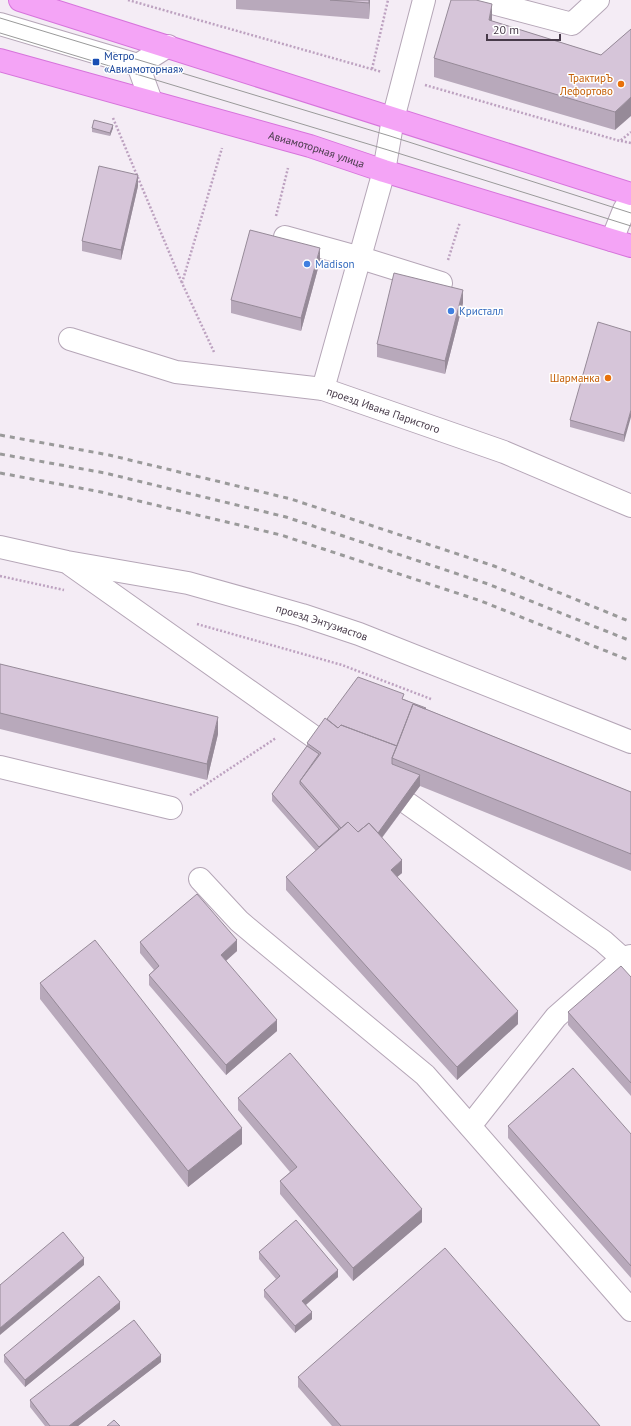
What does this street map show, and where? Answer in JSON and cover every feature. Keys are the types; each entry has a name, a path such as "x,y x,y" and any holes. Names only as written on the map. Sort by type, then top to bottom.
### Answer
{"main road":[{"path":"20,0 631,194"},
{"name":"Авиамоторная улица","path":"0,60 310,146 384,171 622,243"}],"street":[{"name":"проезд Ивана Паристого","path":"424,0 394,119 384,171 361,258 323,389 504,452 631,506"},
{"path":"481,0 572,24 598,0"},
{"path":"0,24 138,66"},
{"path":"138,66 168,46"},
{"path":"138,66 151,101"},
{"path":"622,243 624,210 631,199"},
{"path":"285,237 361,258 441,283"},
{"path":"70,339 176,372 323,389"},
{"name":"проезд Энтузиастов","path":"0,548 67,562 188,583 302,615 360,634 631,742"},
{"path":"67,562 317,739"},
{"path":"0,768 171,808"},
{"path":"407,803 628,960 556,1017 470,1126"},
{"path":"200,879 239,921 425,1075 631,1310"}],"path":[{"path":"372,69 388,0"},
{"path":"113,118 182,283 226,378"},
{"path":"620,141 631,143"},
{"path":"182,283 222,148"},
{"path":"285,237 275,219 288,168"},
{"path":"441,283 460,222"},
{"path":"0,576 70,591"},
{"path":"192,622 342,664 431,699"},
{"path":"171,808 296,724"}],"building":[{"path":"330,0 369,0 369,3"},
{"path":"451,0 476,0 492,4 489,20 601,55 631,29 631,97 615,112 434,58"},
{"path":"94,120 113,125 110,133 92,128"},
{"path":"99,166 138,175 121,250 82,241"},
{"path":"250,230 320,248 301,318 231,300"},
{"path":"394,273 463,290 445,361 377,344"},
{"name":"Шарманка","path":"598,322 631,332 631,410 624,435 570,420"},
{"path":"0,664 218,717 207,764 0,713"},
{"path":"358,677 404,694 402,699 426,708 425,709 413,704 397,746 341,725 338,728 327,719"},
{"path":"413,704 631,792 631,854 392,758"},
{"path":"325,718 338,728 341,725 397,746 392,758 392,764 420,775 378,833 369,823 358,832 348,822 341,828 300,781 321,753 307,743"},
{"path":"307,746 319,754 300,781 300,784 339,829 319,847 272,794"},
{"path":"348,822 358,832 369,823 402,860 391,870 518,1011 457,1067 286,877"},
{"path":"197,894 237,940 221,955 277,1020 226,1065 149,975 159,966 140,942"},
{"path":"95,940 242,1128 188,1171 40,983"},
{"path":"621,966 631,977 631,1083 568,1012"},
{"path":"290,1053 422,1209 353,1268 280,1181 297,1167 238,1098"},
{"path":"573,1068 631,1134 631,1266 508,1126"},
{"path":"296,1220 338,1270 302,1301 312,1312 295,1326 264,1290 280,1276 259,1252"},
{"path":"63,1232 84,1258 0,1328 0,1285"},
{"path":"445,1248 600,1426 341,1426 298,1377"},
{"path":"99,1276 120,1302 25,1380 4,1355"},
{"path":"134,1320 161,1355 69,1426 50,1426 30,1400"},
{"path":"114,1420 120,1426 107,1426"}],"tram line":[{"path":"0,18 390,136 631,213"},
{"path":"0,33 388,150 631,226"}],"railway":[{"path":"0,435 109,455 291,499 494,566 631,622"},
{"path":"0,454 105,473 286,517 488,584 631,641"},
{"path":"0,473 101,492 281,535 481,601 631,661"}],"place":[{"name":"Метро «Авиамоторная»","path":"96,62"},
{"name":"ТрактирЪ Лефортово","path":"621,84"},
{"name":"Madison","path":"307,264"},
{"name":"Кристалл","path":"451,311"},
{"name":"Шарманка","path":"608,378"}]}
